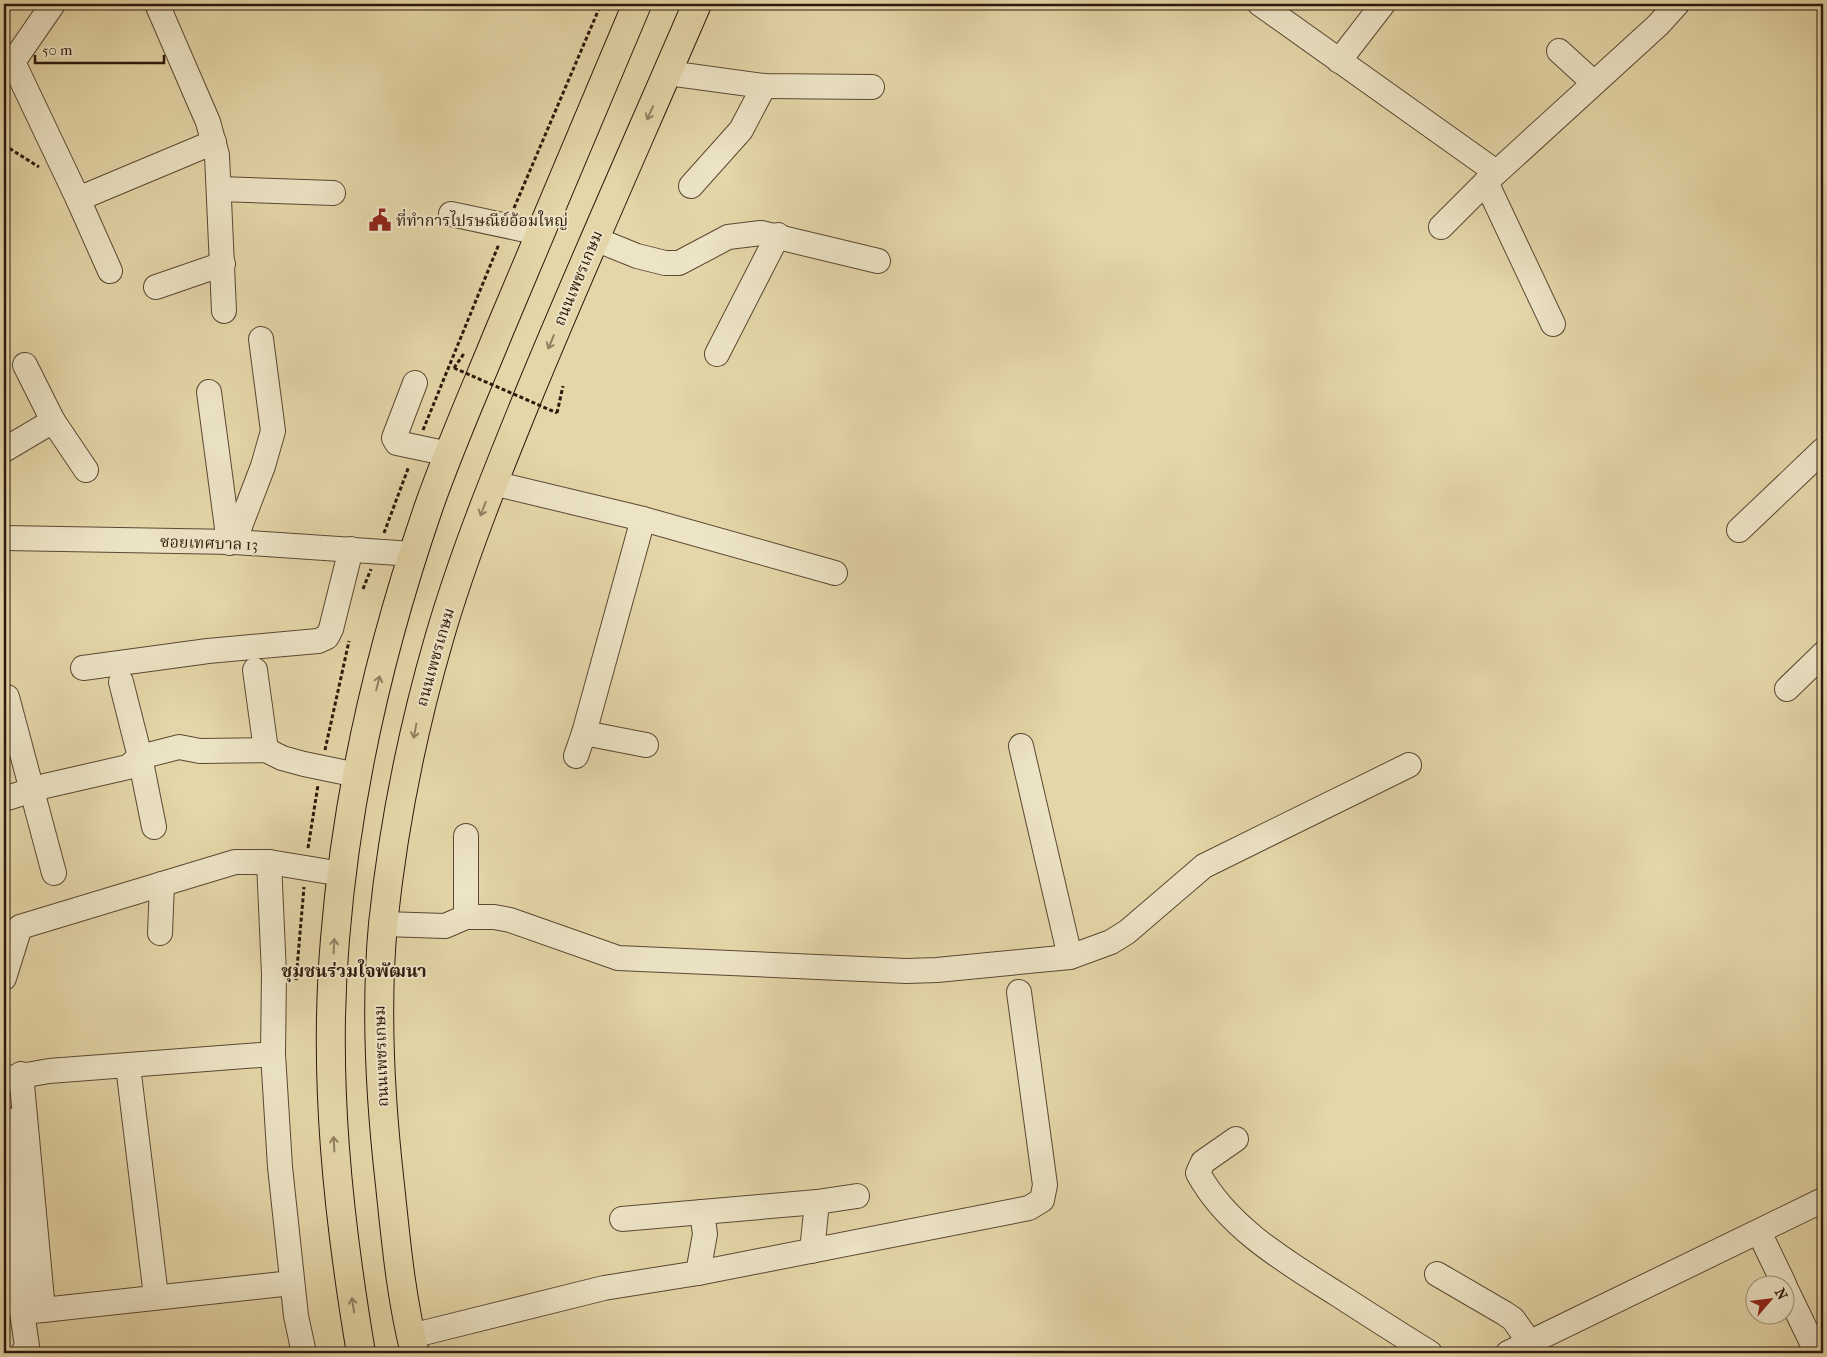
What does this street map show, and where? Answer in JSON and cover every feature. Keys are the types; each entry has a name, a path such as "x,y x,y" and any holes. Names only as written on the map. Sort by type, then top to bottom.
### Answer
{"main road":[{"path":"361,1353 344,1252 336,1183 333,1120 332,1000 335,940 342,874 357,775 382,664 413,554 449,454 637,4"},
{"name":"ถนนเพชรเกษม","path":"413,1345 396,1245 378,1052 384,924 402,800 417,721 439,639 465,558 493,483 595,239 697,4"}],"street":[{"path":"53,4 13,62 78,199 110,272"},
{"path":"157,4 208,122 217,155 224,311"},
{"path":"1260,4 1339,61 1491,177 1553,324"},
{"path":"1339,61 1383,4"},
{"path":"1441,227 1491,177 1658,24 1677,4"},
{"path":"1559,51 1594,83"},
{"path":"668,73 764,86 872,87"},
{"path":"691,186 741,130 764,86"},
{"path":"78,199 214,142"},
{"path":"219,189 333,193"},
{"path":"451,214 540,233"},
{"path":"595,239 637,256 665,263 679,263 728,237 761,233 778,235 878,261"},
{"path":"717,354 778,235"},
{"path":"156,287 223,264"},
{"path":"232,543 263,466 273,431 261,339"},
{"path":"25,365 53,421 86,470"},
{"path":"415,383 394,438 397,443 449,454"},
{"path":"209,392 232,543"},
{"path":"4,450 53,421"},
{"path":"1739,530 1823,450"},
{"path":"493,483 643,519 835,573"},
{"path":"576,756 643,519"},
{"name":"ซอยเทศบาล 13","path":"4,538 232,543 413,554"},
{"path":"83,668 208,651 318,641 327,637 331,629 351,550"},
{"path":"1787,689 1823,654"},
{"path":"255,670 266,750"},
{"path":"121,682 137,765 154,827"},
{"path":"7,697 54,873"},
{"path":"584,733 646,745"},
{"path":"1021,746 1070,957"},
{"path":"4,799 137,765 179,747 200,751 266,750 282,758 357,775"},
{"path":"384,924 445,926 466,918 494,917 510,920 618,958 906,971 937,970 1070,957 1111,942 1127,932 1204,866 1409,765"},
{"path":"466,836 466,918"},
{"path":"4,978 12,929 235,862 269,862 342,874"},
{"path":"269,862 274,974 273,1054 280,1167 296,1316 304,1353"},
{"path":"160,933 162,884"},
{"path":"413,1345 604,1288 698,1273 1029,1208 1042,1200 1045,1185 1018,992"},
{"path":"23,1353 27,1346 32,1311 13,1077 273,1054"},
{"path":"128,1066 156,1296"},
{"path":"4,1118 32,1311"},
{"path":"1236,1139 1203,1162 1198,1173 1207,1190 1236,1220 1278,1257 1430,1353"},
{"path":"622,1219 817,1202 856,1196"},
{"path":"1508,1353 1823,1200"},
{"path":"812,1251 817,1202"},
{"path":"698,1273 705,1234 702,1212"},
{"path":"1759,1232 1779,1274"},
{"path":"1437,1274 1513,1319 1530,1343"},
{"path":"32,1311 156,1296 292,1283"},
{"path":"1794,1305 1818,1353"}],"path":[{"path":"384,534 439,385 601,4"},
{"path":"465,352 454,368 557,413 563,386"}],"place":[{"name":"ที่ทำการไปรษณีย์อ้อมใหญ่","path":"380,220"}],"district":[{"name":"ชุมชนร่วมใจพัฒนา","path":"354,971"}]}
